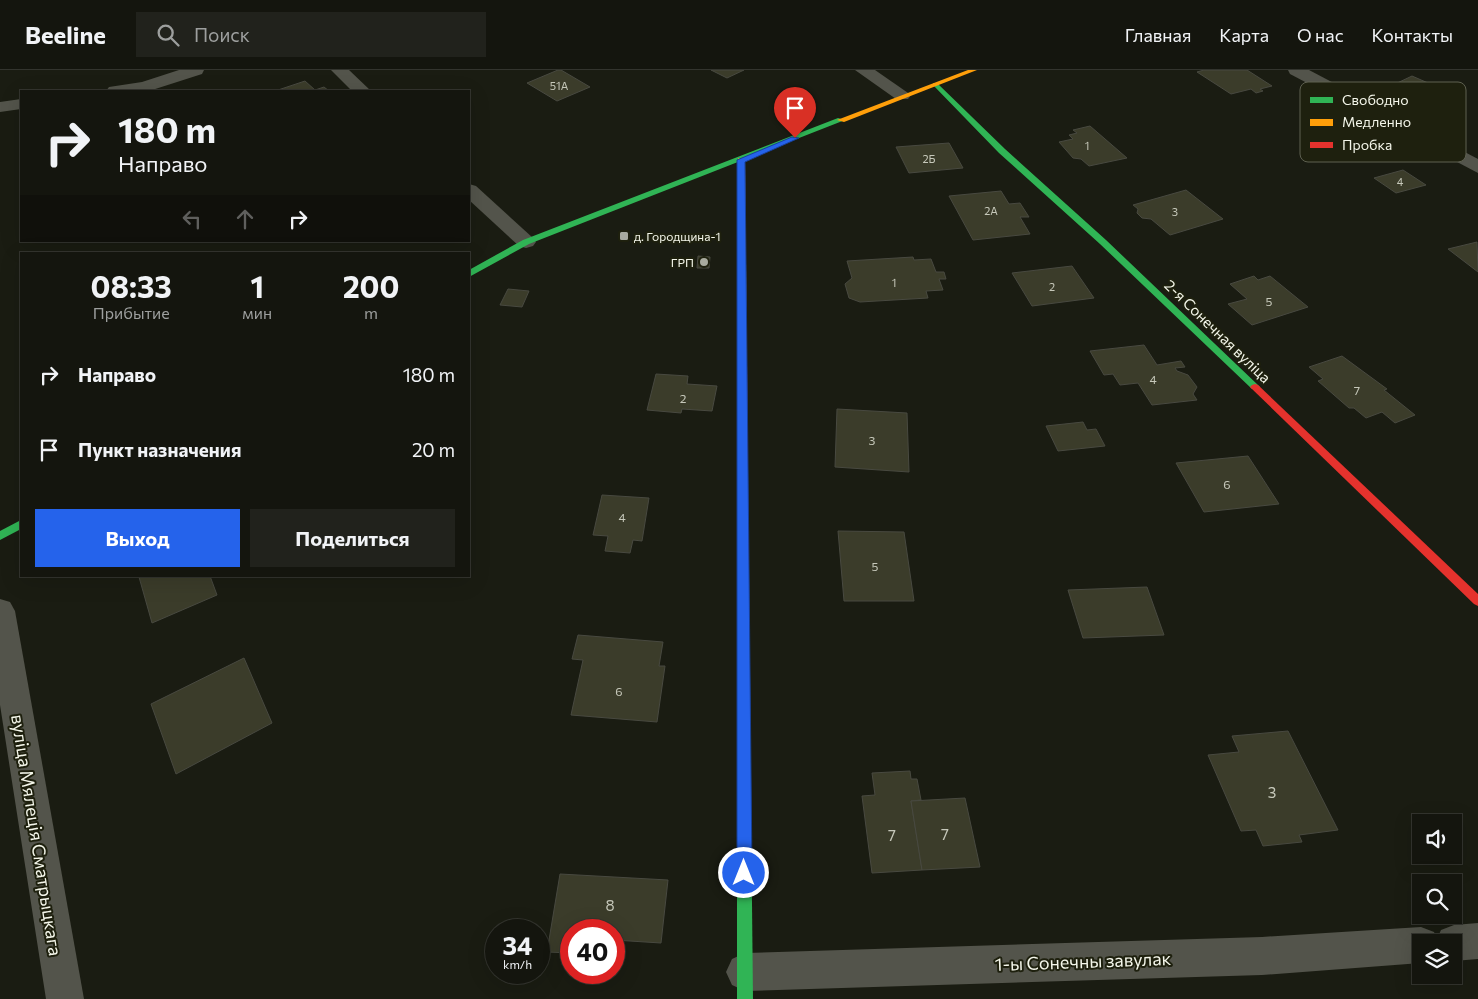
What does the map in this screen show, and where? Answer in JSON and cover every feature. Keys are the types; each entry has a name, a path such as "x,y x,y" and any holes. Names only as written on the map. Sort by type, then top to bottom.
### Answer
{"street":[{"path":"122,90 145,87 196,70"},
{"path":"339,70 361,90"},
{"path":"863,70 902,94"},
{"path":"470,273 526,242 741,160 902,94 974,70"},
{"path":"1296,70 1319,82"},
{"name":"2-я Сонечная вуліца","path":"935,84 1002,151 1103,242 1478,601"},
{"path":"0,107 20,104"},
{"path":"741,160 745,986"},
{"path":"1466,161 1478,167"},
{"path":"470,191 526,242"},
{"path":"0,536 20,525"},
{"name":"вуліца Мялеція Сматрыцкага","path":"0,611 65,999"},
{"path":"1462,942 1478,941"},
{"name":"1-ы Сонечны завулак","path":"745,986 1412,946"}],"building":[{"path":"558,70 590,87 557,101 527,83"},
{"path":"711,70 744,70 727,78"},
{"path":"1204,70 1247,70 1272,86 1260,89 1263,91 1256,93 1251,89 1231,94 1197,72"},
{"path":"1412,76 1426,82 1399,82"},
{"path":"305,81 315,90 278,90"},
{"path":"324,87 328,90 315,90"},
{"path":"1090,126 1127,158 1089,166 1081,159 1073,158 1059,142 1073,139 1069,135 1077,133 1073,130"},
{"path":"949,143 963,168 909,173 896,147"},
{"path":"1403,170 1426,185 1396,193 1374,178"},
{"path":"1186,190 1223,219 1170,235 1151,219 1142,218 1137,213 1138,209 1133,205"},
{"path":"1001,191 1009,204 1020,203 1029,217 1020,217 1030,234 973,240 949,196"},
{"path":"1477,242 1478,272 1448,249"},
{"name":"ГРП","path":"698,256 710,257 709,268 697,268"},
{"path":"913,257 914,260 931,259 936,272 944,272 946,279 939,279 943,290 926,291 928,298 860,302 849,298 845,284 852,278 847,261"},
{"path":"1072,266 1094,298 1032,306 1012,273"},
{"path":"1254,276 1258,280 1270,276 1308,307 1252,325 1228,304 1247,299 1230,284"},
{"path":"508,289 529,291 522,307 500,305"},
{"path":"1144,345 1157,365 1181,361 1185,367 1175,368 1177,371 1188,375 1197,387 1193,394 1197,400 1152,405 1138,383 1120,385 1113,374 1104,375 1090,351"},
{"path":"1342,356 1387,389 1384,390 1415,415 1395,423 1382,412 1366,418 1354,408 1349,408 1318,381 1323,379 1309,367"},
{"path":"656,374 688,376 687,384 717,386 712,411 682,409 681,413 647,410"},
{"path":"837,409 907,413 909,472 835,467"},
{"path":"1083,422 1087,430 1096,429 1105,446 1058,451 1046,426"},
{"path":"1248,456 1279,504 1204,512 1176,463"},
{"path":"602,495 649,498 642,541 633,540 630,553 605,551 608,536 593,535"},
{"path":"838,531 904,532 914,601 844,601"},
{"path":"139,577 210,577 217,595 152,623"},
{"path":"1147,587 1164,635 1083,638 1068,590"},
{"path":"578,635 663,642 659,666 665,666 657,722 571,715 583,660 572,659"},
{"path":"244,658 272,723 176,774 151,704"},
{"path":"1288,731 1338,830 1299,835 1302,842 1263,846 1256,830 1241,831 1208,755 1239,752 1232,736"},
{"path":"910,771 911,779 917,779 921,800 911,801 922,870 872,873 862,796 875,795 872,773"},
{"path":"965,798 980,867 922,870 911,801"},
{"path":"560,874 668,880 661,943 625,941 625,919 560,919 560,953 550,952 550,934"}],"traffic: fast":[{"path":"935,84 1002,151 1103,242 1255,387"},
{"path":"470,273 526,242 841,120"},
{"path":"0,536 20,525"},
{"path":"743,614 745,999"}],"traffic: slow":[{"path":"841,120 974,70"},
{"path":"741,160 742,363"}],"traffic: jam":[{"path":"742,363 743,614"},
{"path":"1255,387 1478,601"}],"place":[{"name":"д. Городщина-1","path":"624,236"},
{"name":"ГРП","path":"704,262"}],"route":[{"path":"744,873 741,160 795,138"}]}
